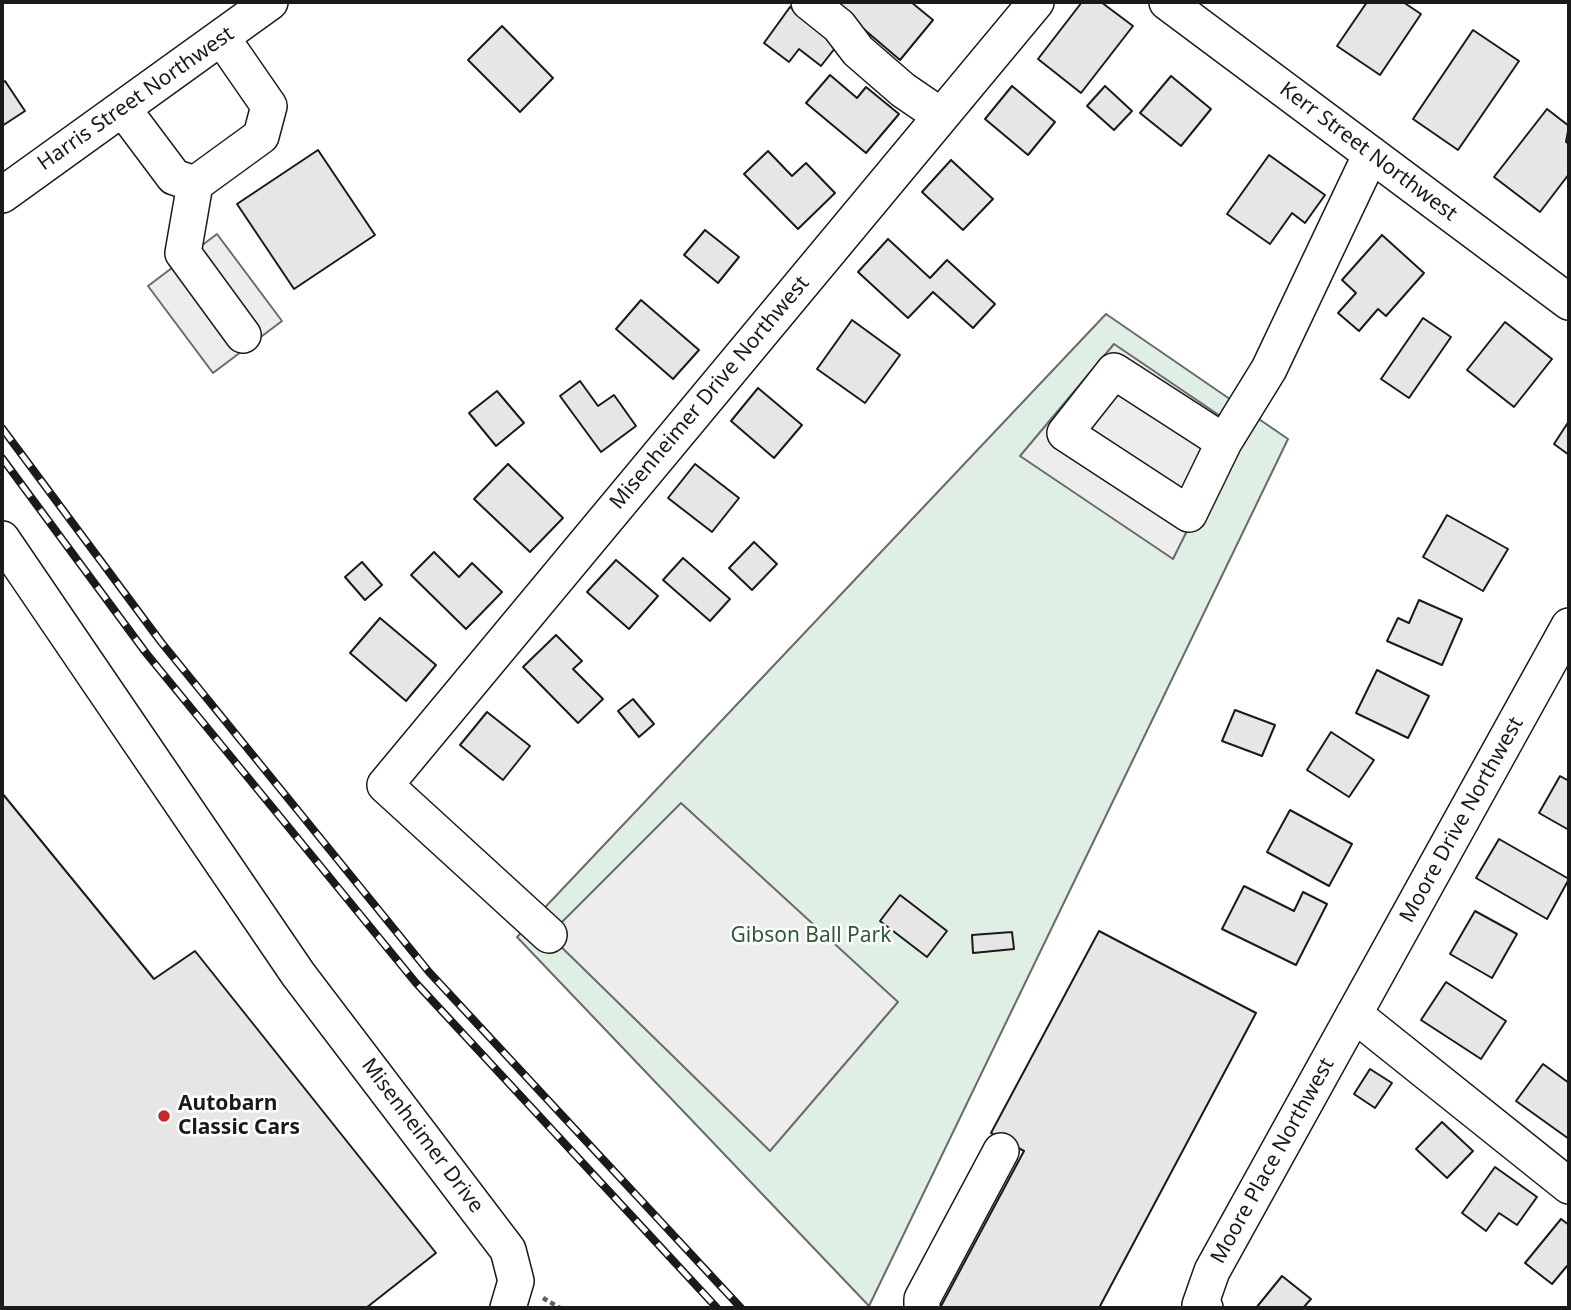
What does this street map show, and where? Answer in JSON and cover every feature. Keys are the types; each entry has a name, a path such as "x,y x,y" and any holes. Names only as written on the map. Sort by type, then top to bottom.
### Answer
{"street":[{"name":"Harris Street Northwest","path":"2,195 270,2"},
{"path":"809,2 839,26 858,51 902,90 941,116"},
{"name":"Misenheimer Drive Northwest","path":"549,935 385,785 1036,2"},
{"name":"Kerr Street Northwest","path":"1167,2 1569,302"},
{"path":"222,38 269,106 261,136 195,184 183,253 243,335"},
{"path":"122,109 174,177 195,184"},
{"path":"1224,442 1114,370 1065,433 1189,514 1224,442 1269,369 1371,154"},
{"name":"Misenheimer Drive","path":"2,540 298,974 508,1250 516,1281 508,1308"},
{"name":"Moore Drive Northwest","path":"1354,1014 1569,626"},
{"path":"1354,1014 1569,1186"},
{"name":"Moore Place Northwest","path":"1199,1307 1212,1271 1354,1014"},
{"path":"922,1308 922,1299 1001,1151"}],"green space":[{"name":"Gibson Ball Park","path":"1106,314 1288,439 869,1306 517,937"}],"shaded area":[{"path":"217,234 282,321 213,373 148,286"},
{"path":"1114,344 1238,428 1173,559 1020,456"},
{"path":"681,803 898,1002 770,1151 549,935"}],"building":[{"path":"832,2 911,2 933,20 900,60"},
{"path":"1082,2 1101,2 1133,26 1081,93 1038,59"},
{"path":"1367,2 1403,2 1421,14 1380,75 1337,46"},
{"path":"790,7 839,43 821,66 799,49 789,62 764,43"},
{"path":"502,26 553,78 520,112 468,60"},
{"path":"1473,30 1519,61 1458,150 1413,119"},
{"path":"830,75 857,98 866,87 899,114 866,153 806,103"},
{"path":"1171,76 1211,109 1181,146 1140,113"},
{"path":"5,81 25,111 2,126 2,83"},
{"path":"1012,86 1055,122 1028,155 985,119"},
{"path":"1105,86 1132,111 1114,130 1087,106"},
{"path":"1547,109 1569,126 1566,142 1569,144 1569,174 1540,212 1494,177"},
{"path":"318,150 375,235 294,289 237,204"},
{"path":"768,151 792,176 806,163 835,193 798,229 744,174"},
{"path":"1269,155 1325,195 1305,223 1292,213 1270,244 1227,214"},
{"path":"951,160 993,199 963,230 922,192"},
{"path":"705,230 739,257 718,283 684,255"},
{"path":"1382,235 1424,273 1386,316 1378,309 1359,331 1338,313 1356,293 1342,280"},
{"path":"888,239 930,278 947,260 995,304 973,328 933,292 908,318 858,272"},
{"path":"641,300 699,350 673,379 616,329"},
{"path":"1423,318 1451,337 1409,398 1381,379"},
{"path":"852,320 900,355 865,403 817,369"},
{"path":"1505,322 1552,359 1514,407 1467,370"},
{"path":"580,381 598,406 614,395 636,426 601,452 560,396"},
{"path":"758,388 802,425 774,458 731,421"},
{"path":"497,391 524,423 496,446 469,413"},
{"path":"1569,421 1569,455 1554,444"},
{"path":"508,464 563,518 530,552 474,499"},
{"path":"695,464 739,498 712,532 668,498"},
{"path":"1447,515 1508,549 1483,591 1423,557"},
{"path":"754,542 777,564 752,590 729,568"},
{"path":"434,552 459,577 472,563 502,592 466,629 411,575"},
{"path":"683,558 730,599 710,621 663,580"},
{"path":"616,560 658,596 629,629 587,592"},
{"path":"362,562 382,585 365,600 345,577"},
{"path":"1419,600 1462,619 1442,665 1387,641 1398,618 1409,623"},
{"path":"380,618 436,665 406,701 350,653"},
{"path":"556,635 582,661 573,669 603,699 578,723 523,667"},
{"path":"1377,670 1429,696 1408,738 1356,713"},
{"path":"633,699 654,724 639,737 618,711"},
{"path":"1235,710 1275,725 1262,756 1222,741"},
{"path":"487,712 530,746 503,780 460,745"},
{"path":"1331,732 1374,760 1349,797 1307,770"},
{"path":"1560,776 1569,781 1569,830 1539,813"},
{"name":"Autobarn Classic Cars","path":"2,793 154,979 195,951 436,1253 366,1308 2,1308"},
{"path":"1290,810 1352,844 1329,886 1267,852"},
{"path":"1499,839 1569,879 1547,919 1476,878"},
{"path":"1244,886 1294,911 1303,892 1327,904 1296,965 1222,929"},
{"path":"900,895 947,931 927,957 880,921"},
{"path":"1475,911 1517,934 1492,978 1450,954"},
{"path":"1099,931 1256,1013 1099,1308 940,1308 1024,1151 991,1133"},
{"path":"1012,932 1014,949 973,953 972,935"},
{"path":"1446,982 1506,1021 1481,1059 1421,1020"},
{"path":"1543,1064 1569,1083 1569,1139 1516,1101"},
{"path":"1370,1069 1392,1083 1375,1108 1354,1094"},
{"path":"1442,1122 1473,1151 1447,1178 1416,1149"},
{"path":"1495,1167 1537,1197 1517,1225 1499,1213 1486,1231 1462,1213"},
{"path":"1561,1219 1569,1225 1569,1268 1567,1266 1552,1284 1525,1263"},
{"path":"1282,1276 1311,1299 1303,1308 1256,1308"}],"railway":[{"path":"2,428 161,642 429,972 741,1308"},
{"path":"2,458 146,653 416,983 717,1308"}],"place":[{"name":"Autobarn Classic Cars","path":"164,1116"}]}
